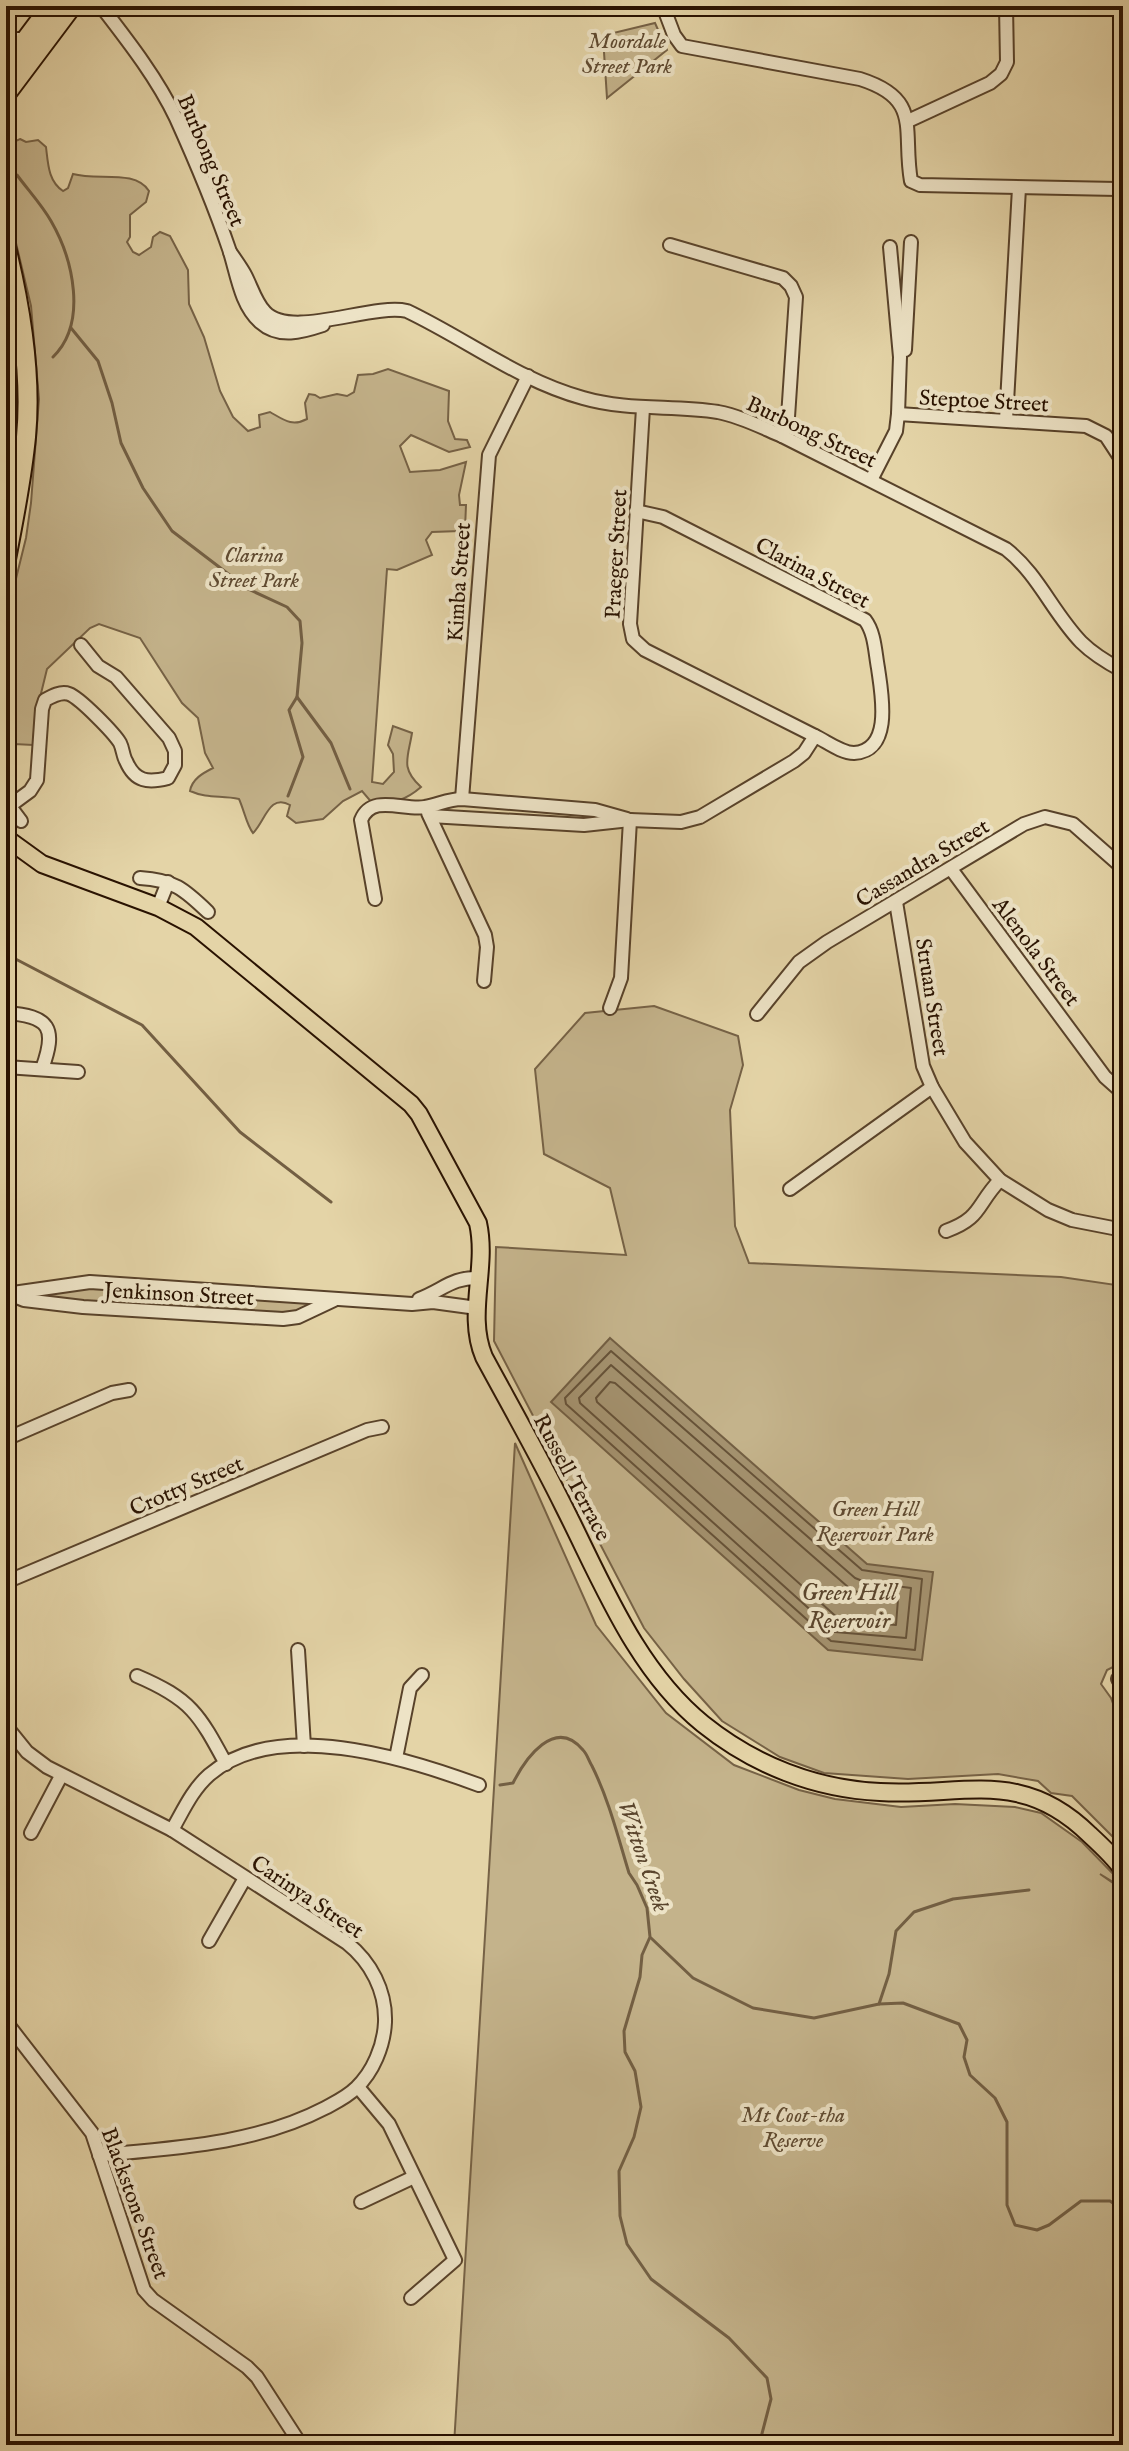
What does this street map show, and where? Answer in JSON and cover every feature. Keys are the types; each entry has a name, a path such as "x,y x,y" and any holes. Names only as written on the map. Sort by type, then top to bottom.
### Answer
{"highway":[{"path":"6,108 9,80 26,39 51,6"},
{"path":"9,80 72,6"},
{"path":"6,247 21,323 26,383 26,436 6,559"},
{"path":"6,295 20,402 21,474"}],"main road":[{"name":"Russell Terrace","path":"6,838 42,864 183,918 216,942 411,1104 419,1114 478,1223 481,1240 477,1333 484,1357 620,1616 646,1660 681,1704 704,1725 760,1761 821,1784 882,1792 995,1788 1032,1796 1073,1817 1122,1868"}],"street":[{"name":"Burbong Street","path":"101,6 167,101 230,252 261,307 271,318 292,323 388,309 407,311 528,376 582,398 643,408 719,413 748,421 1006,549 1021,560 1078,639 1092,652 1123,671"},
{"path":"663,6 674,35 682,46 880,85 894,96 908,121 911,181 920,185 1117,189 1123,192"},
{"path":"908,121 990,83 1001,74 1007,62 1006,6"},
{"path":"6,39 26,39"},
{"path":"1006,420 1019,188"},
{"path":"900,369 906,339 911,242"},
{"path":"670,245 783,278 791,286 796,297 788,417 782,436"},
{"path":"890,247 900,369 898,414"},
{"name":"Kimba Street","path":"462,799 489,455 528,376"},
{"name":"Praeger Street","path":"643,408 630,624 632,636 637,644 815,736"},
{"name":"Steptoe Street","path":"871,480 896,431 898,414 1086,426 1106,436 1123,462"},
{"name":"Clarina Street","path":"636,511 663,517 867,622 872,632 884,704 878,733 868,747 854,753 815,736"},
{"path":"21,821 8,803 30,791 36,783 42,709 45,700 54,695 68,693 79,700 119,742 127,764 139,778 151,782 168,778 175,765 175,751 169,738 116,677 98,666 81,645"},
{"path":"375,899 362,822 366,812 373,807 384,805 427,812 584,825 630,820 681,822 700,817 798,758 815,736"},
{"path":"427,812 447,800 462,799 595,810 630,820"},
{"path":"427,812 485,935 484,981"},
{"name":"Cassandra Street","path":"757,1014 799,962 827,942 1024,824 1045,817 1073,824 1123,868"},
{"path":"610,1008 621,978 630,820"},
{"name":"Alenola Street","path":"951,869 1105,1077 1123,1093"},
{"path":"140,878 168,882 186,890 208,912"},
{"path":"158,907 168,882"},
{"name":"Struan Street","path":"896,902 923,1066 965,1142 1000,1180 1048,1210 1072,1220 1123,1230"},
{"path":"6,1013 33,1016 48,1030 50,1044 42,1069"},
{"path":"6,1067 78,1072"},
{"path":"790,1189 932,1087"},
{"path":"946,1231 964,1224 975,1215 1000,1180"},
{"name":"Jenkinson Street","path":"396,1303 426,1296 459,1278 479,1278"},
{"name":"Jenkinson Street","path":"8,1295 85,1282 396,1303 433,1302 477,1308"},
{"name":"Jenkinson Street","path":"8,1295 24,1300 83,1307 276,1319 298,1317 326,1302 341,1299"},
{"path":"6,1439 112,1393 129,1390"},
{"name":"Crotty Street","path":"6,1582 367,1430 382,1427"},
{"path":"298,1650 304,1746"},
{"path":"396,1758 410,1688 422,1675"},
{"path":"137,1676 166,1688 185,1702 202,1722 226,1764"},
{"name":"Carinya Street","path":"6,1726 27,1752 61,1776 172,1830 347,1943 371,1968 383,2001 385,2024 375,2062 358,2087 341,2099 299,2120 258,2134 182,2147 99,2155"},
{"path":"172,1830 191,1795 201,1784 226,1764 262,1749 304,1746 358,1751 433,1768 479,1785"},
{"path":"31,1833 61,1776"},
{"path":"209,1941 245,1878"},
{"name":"Blackstone Street","path":"8,2026 87,2124 139,2283 153,2300 253,2373 301,2445"},
{"path":"358,2087 385,2117 455,2260 411,2298"},
{"path":"361,2202 414,2177"}],"green space":[{"name":"Moordale Street Park","path":"655,23 667,50 607,98 604,52 609,34"},
{"name":"Clarina Street Park","path":"20,139 26,142 38,140 46,147 52,177 63,191 68,188 73,174 135,180 149,191 146,202 130,215 130,237 127,242 139,255 151,247 153,237 160,232 170,236 188,270 189,304 204,337 220,391 233,417 248,431 260,427 259,415 270,412 292,422 307,419 305,403 309,394 320,398 337,394 347,396 354,392 358,375 388,369 449,391 448,421 455,439 467,440 470,447 449,452 411,435 400,446 410,472 440,470 466,462 459,495 460,505 466,505 465,529 432,532 426,540 432,555 397,570 387,569 372,782 383,784 394,772 393,754 388,745 393,726 412,733 408,768 421,787 410,795 393,802 373,804 362,791 343,801 323,819 296,823 287,816 290,805 277,803 268,810 253,833 239,799 190,791 202,774 213,768 205,753 198,718 182,703 140,638 99,624 90,628 47,669 35,718 33,745 14,744 6,751 6,619 26,538 39,399 31,306 6,201 6,153 11,143"},
{"name":"Green Hill Reservoir Park","path":"654,1006 738,1036 743,1065 730,1110 735,1226 749,1263 1061,1277 1123,1286 1123,1664 1107,1670 1101,1684 1111,1698 1123,1731 1123,1847 1072,1796 1051,1793 1038,1781 998,1774 908,1779 824,1773 780,1757 722,1721 644,1628 494,1341 496,1247 626,1255 610,1188 544,1154 535,1069 585,1013"},
{"path":"87,1288 310,1303 290,1315 62,1300 44,1295"},
{"name":"Mt Coot-tha Reserve","path":"515,1443 596,1625 666,1713 734,1765 799,1790 835,1799 901,1807 955,1804 1015,1807 1041,1813 1082,1842 1123,1884 1123,1888 1100,1874 1123,1890 1123,2445 454,2445"}],"water":[{"name":"Green Hill Reservoir","path":"610,1338 867,1564 933,1572 922,1660 828,1650 551,1402"}],"waterway":[{"name":"Witton Creek","path":"17,175 51,221 71,272 74,309 71,327 53,357"},
{"path":"71,328 98,361 121,443 143,488 172,531 248,589 287,607 300,621 302,643 297,697 331,743 350,789"},
{"path":"288,796 303,757 289,710 297,697"},
{"path":"6,954 142,1025 240,1132 331,1202"},
{"name":"Witton Creek","path":"500,1785 513,1783 533,1753 552,1739 562,1737 584,1752 603,1792 629,1873 647,1908 650,1937 642,1955 640,1977 624,2031 625,2052 635,2071 641,2107 634,2137 619,2171 620,2216 627,2244 651,2279 729,2338 767,2378 771,2399 759,2445"},
{"path":"651,1938 693,1978 753,2008 814,2018 879,2004 889,1974 896,1931 914,1912 953,1899 1029,1890"},
{"path":"879,2004 903,2003 959,2024 967,2040 964,2057 970,2075 995,2098 1007,2122 1007,2205 1015,2225 1037,2230 1049,2225 1081,2201 1110,2201 1123,2210"},
{"path":"1123,2280 1123,2300"}]}
